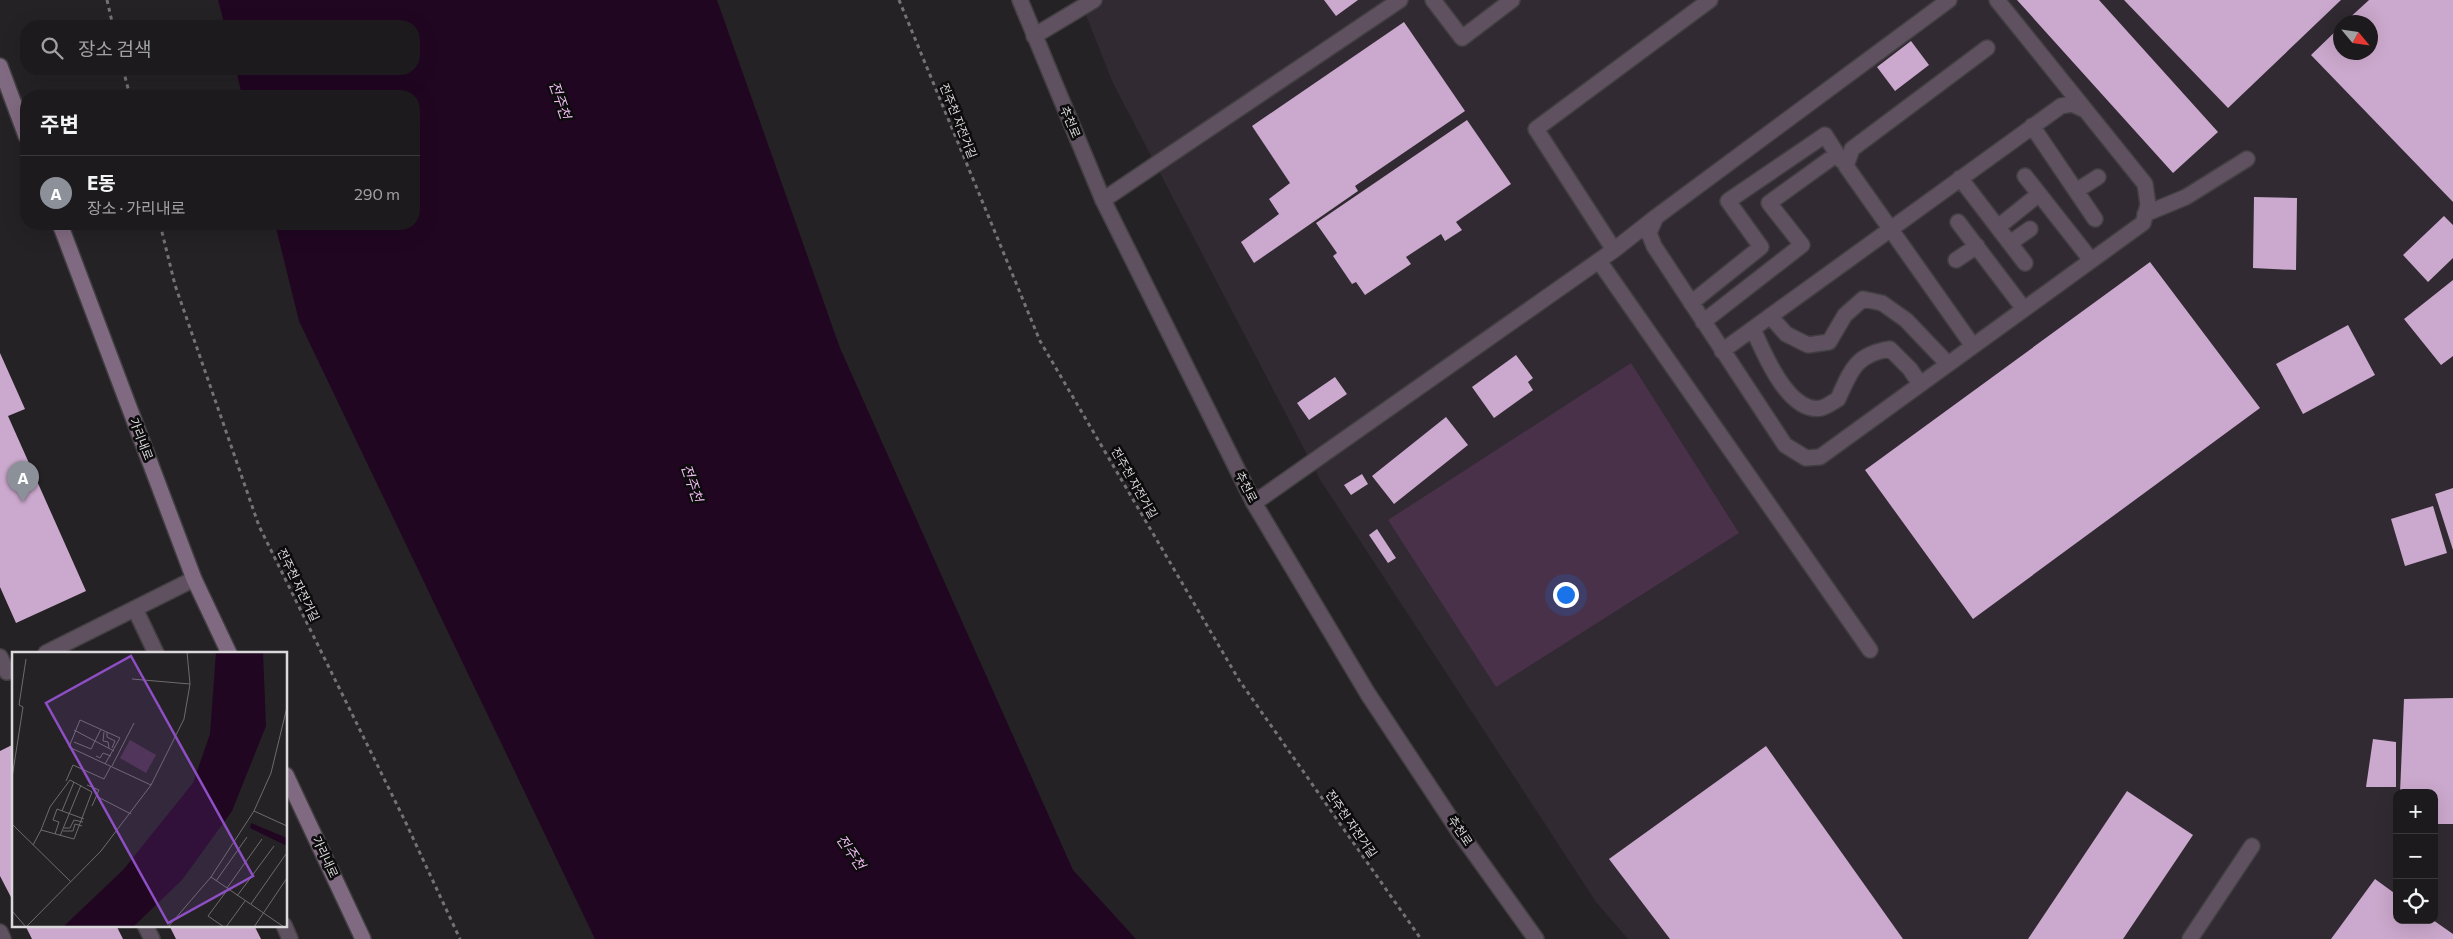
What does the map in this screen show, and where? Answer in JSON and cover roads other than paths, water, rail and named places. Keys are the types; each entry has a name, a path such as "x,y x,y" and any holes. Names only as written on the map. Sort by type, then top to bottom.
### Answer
{"street":[{"name":"추천로","path":"1020,0 1103,200 1254,503 1368,694 1460,833 1536,939"},
{"path":"1034,36 1094,0"},
{"path":"1103,200 1400,0"},
{"path":"1433,0 1462,38 1512,0"},
{"path":"1614,250 1536,128 1710,0"},
{"path":"1254,503 1599,261 1949,0"},
{"path":"1656,217 1649,233 1654,246 1785,445 1806,458 1820,457 2143,223 2148,205 2145,184 1997,0"},
{"path":"1704,322 1802,245 1769,203 1842,160 1852,149 1988,48"},
{"path":"0,66 20,120"},
{"path":"1722,351 2061,106 2072,104 2085,110"},
{"path":"2032,126 2095,219"},
{"path":"1691,303 1761,247 1728,201 1825,135 1973,346"},
{"path":"2145,214 2186,197 2247,159"},
{"path":"2025,176 2091,260"},
{"path":"2076,191 2098,177"},
{"path":"1960,178 2025,263"},
{"path":"1998,227 2039,194"},
{"path":"1958,222 2024,308"},
{"path":"2010,243 2030,228"},
{"name":"가리내로","path":"62,230 194,579 229,652"},
{"path":"1956,260 1977,246"},
{"path":"1599,261 1870,650"},
{"path":"1770,316 1786,334 1808,345 1829,342 1845,315 1863,299 1882,303 1906,320 1948,364"},
{"path":"1753,329 1778,380 1800,403 1820,408 1838,399 1852,368 1872,352 1890,349 1910,369 1920,384"},
{"path":"48,652 194,579"},
{"path":"135,609 156,652"},
{"path":"0,657 7,672"},
{"name":"가리내로","path":"288,779 364,939"},
{"path":"2190,939 2252,846"},
{"path":"146,926 152,939"},
{"path":"284,926 290,939"},
{"path":"0,932 4,939"}],"water":[{"name":"전주천","path":"218,0 717,0 840,348 1073,870 1136,939 595,939 299,321 276,230 420,230 420,90 241,90 237,75 420,75 420,20 223,20"}],"place":[{"name":"E동","path":"23,502"}]}
